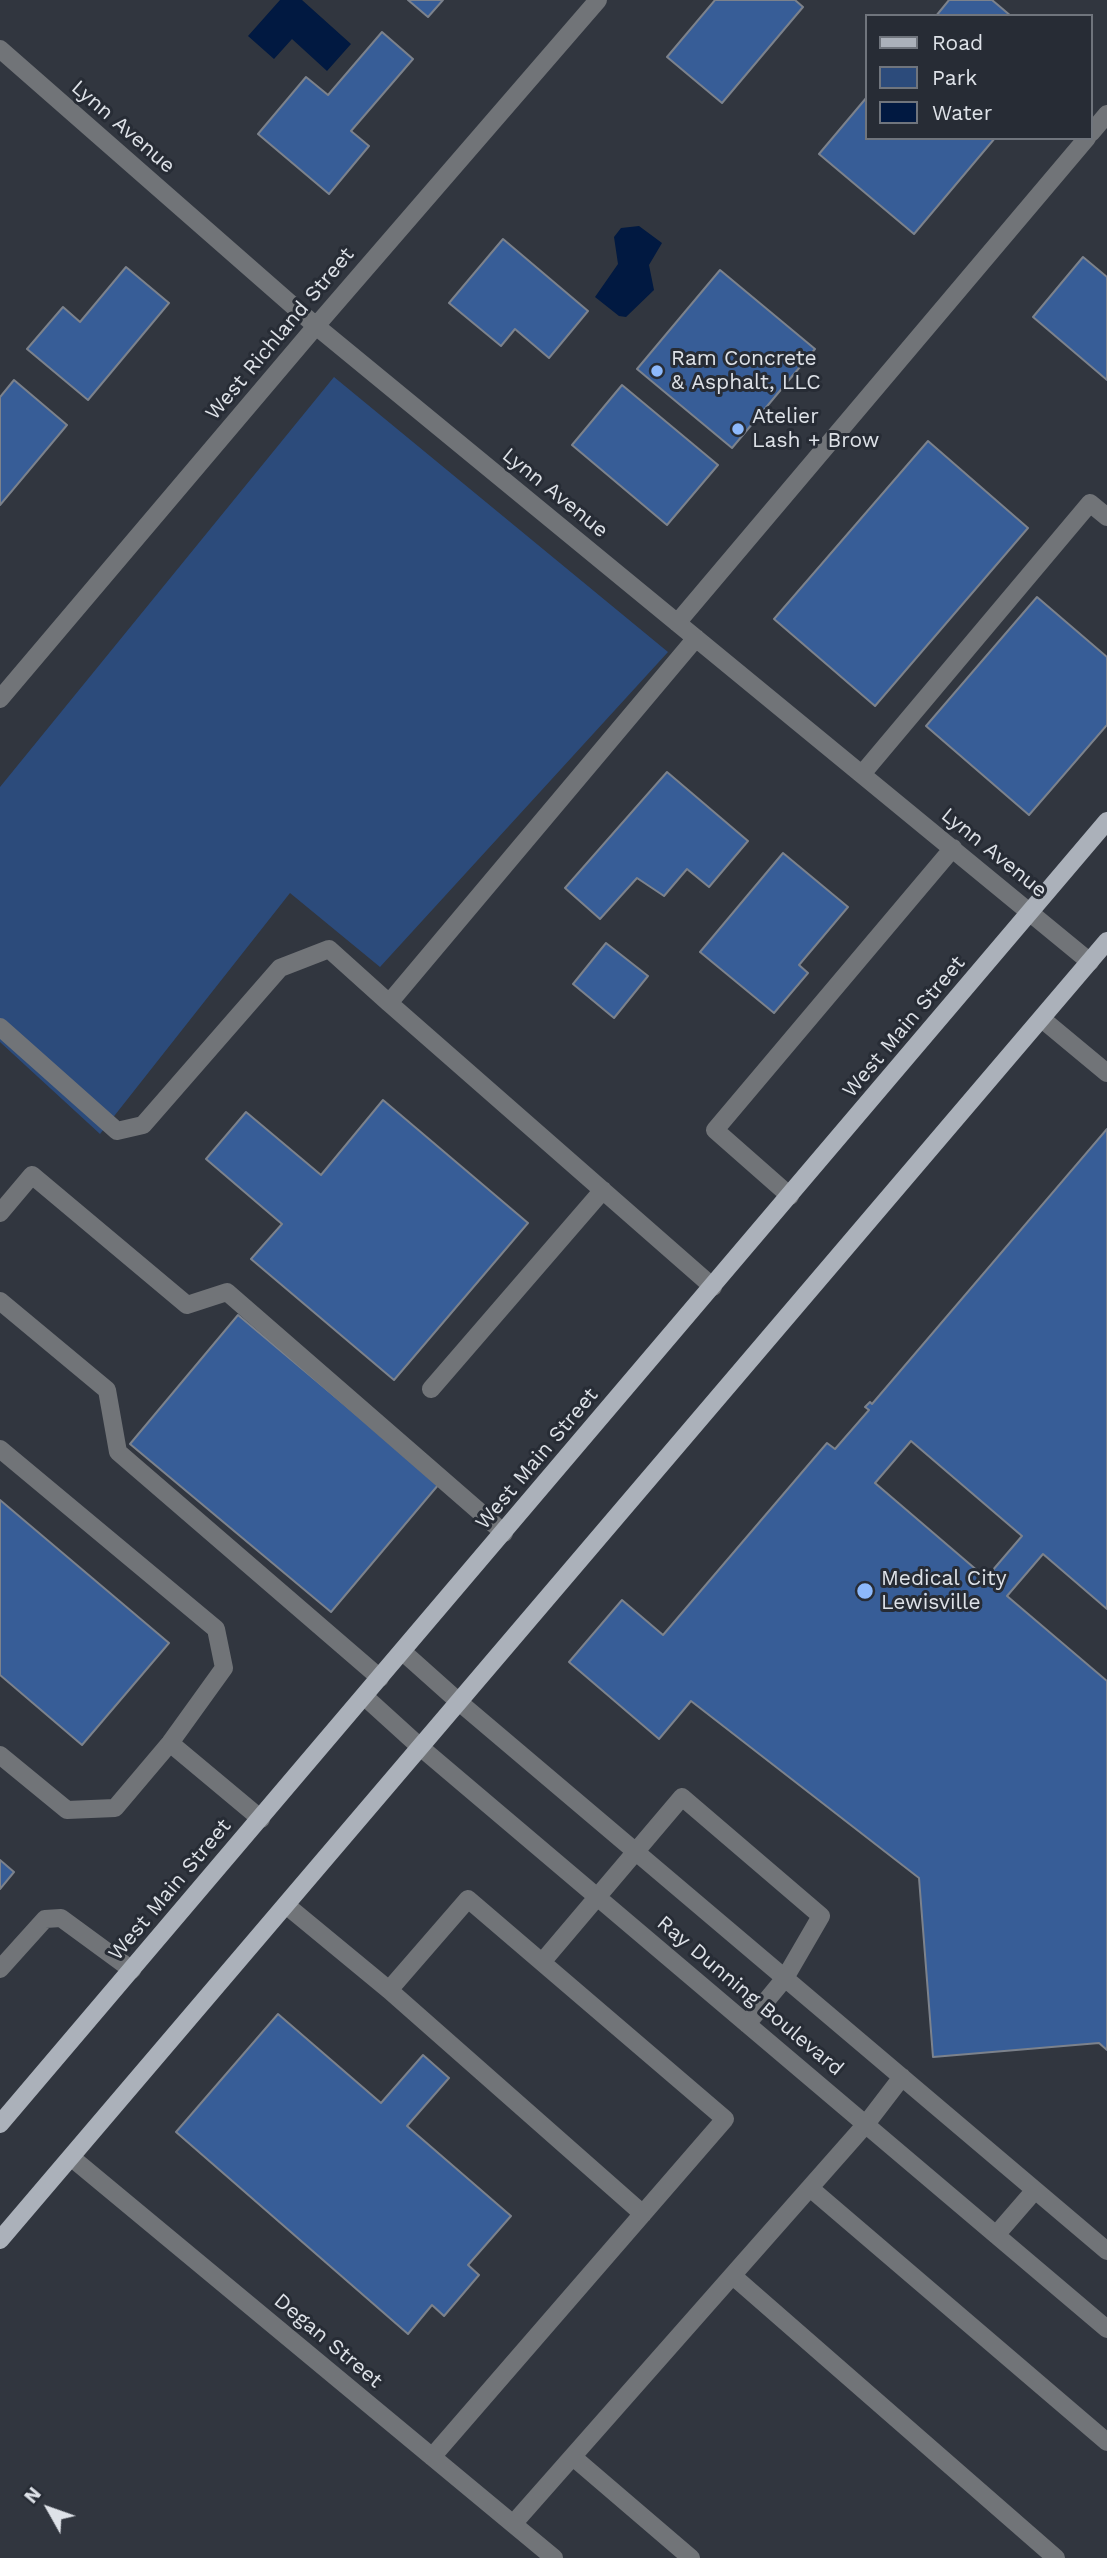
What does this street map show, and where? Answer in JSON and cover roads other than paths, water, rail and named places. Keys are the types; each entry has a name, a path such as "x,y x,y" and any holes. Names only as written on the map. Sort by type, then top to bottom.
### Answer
{"main road":[{"name":"West Main Street","path":"0,2124 404,1652 1107,821"},
{"path":"0,2240 1107,941"}],"street":[{"name":"West Richland Street","path":"0,699 316,326 598,0"},
{"name":"Lynn Avenue","path":"0,50 316,326 1090,962"},
{"path":"1093,131 1107,114"},
{"path":"677,623 1085,140"},
{"path":"862,774 1090,503 1107,517"},
{"path":"389,1003 696,638"},
{"path":"790,1196 715,1130 953,848"},
{"path":"0,1027 117,1131 143,1125 280,968 329,949 713,1287"},
{"path":"1042,1019 1107,1073"},
{"path":"0,1213 32,1175 187,1305 227,1292 504,1533"},
{"path":"431,1390 603,1190"},
{"path":"0,1301 107,1391 118,1452 380,1678"},
{"path":"0,1449 216,1629 224,1668 170,1744 115,1808 67,1810 0,1755"},
{"name":"Ray Dunning Boulevard","path":"404,1652 459,1702 1107,2251"},
{"name":"Ray Dunning Boulevard","path":"365,1697 419,1746 1107,2329"},
{"path":"170,1744 261,1819"},
{"path":"543,1961 682,1797 821,1916 785,1978 747,2024"},
{"path":"389,1990 468,1899 725,2119 432,2457"},
{"path":"286,1905 389,1990 643,2214"},
{"path":"0,1969 45,1919 61,1917 132,1970"},
{"path":"513,2524 866,2124 902,2077"},
{"name":"Degan Street","path":"72,2158 554,2558"},
{"path":"810,2188 1107,2442"},
{"path":"996,2235 1035,2190"},
{"path":"733,2276 1056,2558"},
{"path":"573,2457 691,2558"}],"water":[{"path":"280,0 302,0 351,44 327,71 292,39 274,59 248,36"},
{"path":"639,226 662,243 649,265 654,290 626,317 619,316 595,297 618,264 614,237 621,228"}],"place":[{"name":"Ram Concrete & Asphalt, LLC","path":"657,371"},
{"name":"Atelier Lash + Brow","path":"738,429"},
{"name":"Medical City Lewisville","path":"865,1591"}]}
